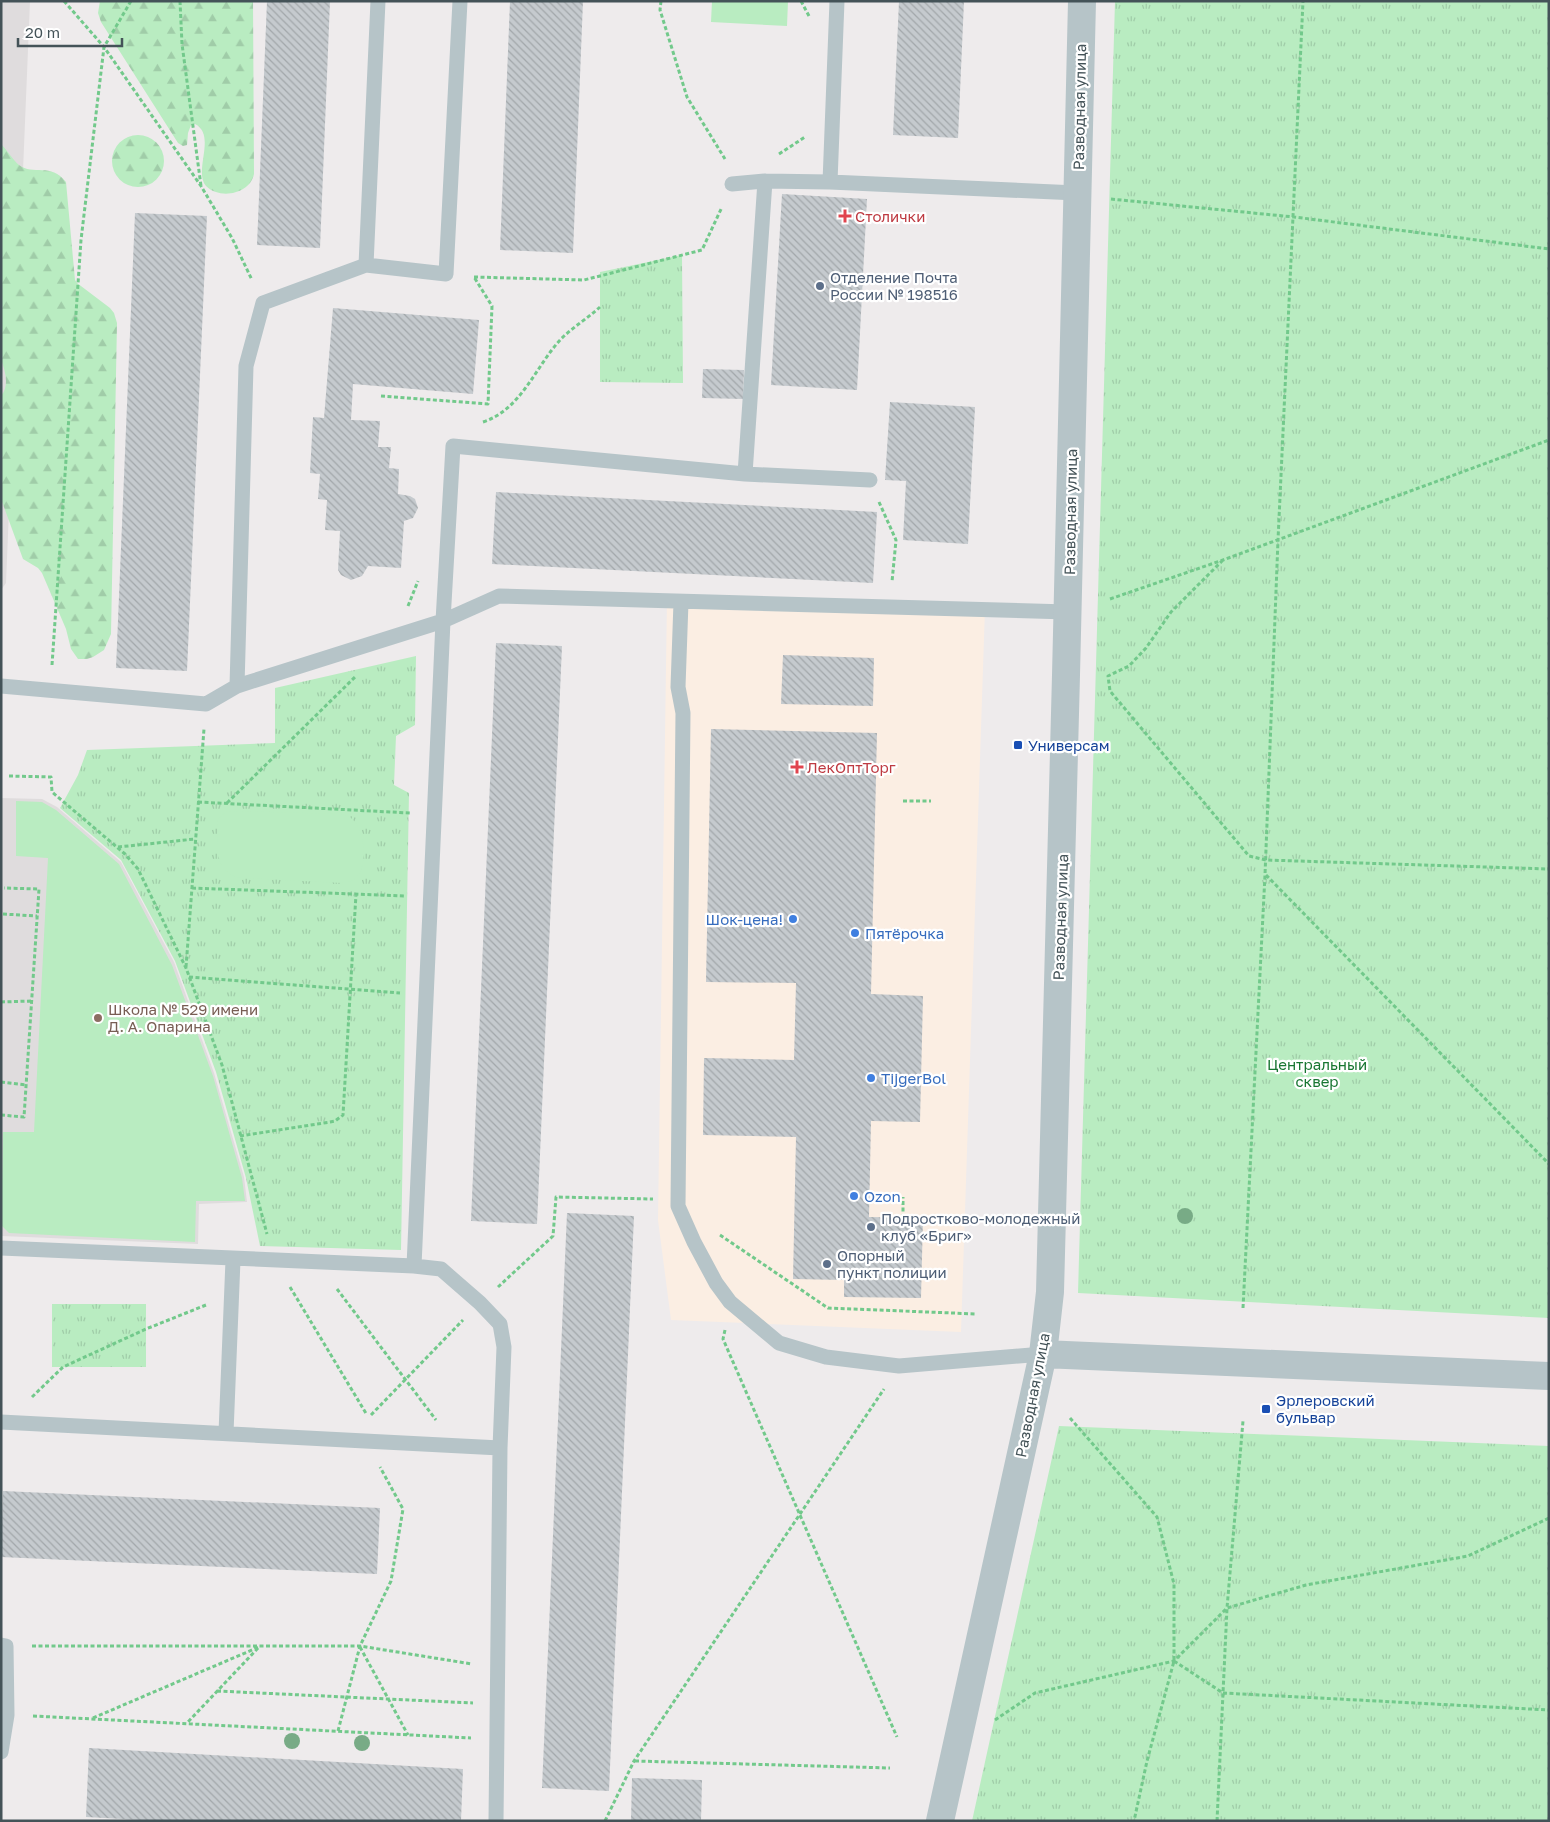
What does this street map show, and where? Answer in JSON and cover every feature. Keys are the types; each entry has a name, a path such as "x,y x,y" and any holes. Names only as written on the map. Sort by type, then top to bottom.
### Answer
{"street":[{"name":"Разводная улица","path":"940,1821 1043,1354 1050,1292 1082,1"},
{"path":"1043,1354 1549,1376"}],"lane":[{"path":"366,265 378,1"},
{"path":"237,686 246,366 263,303 366,265 446,274 460,1"},
{"path":"830,182 837,1"},
{"path":"745,474 765,182"},
{"path":"732,184 830,182 1077,193"},
{"path":"414,1266 443,621 453,446 745,474 870,480"},
{"path":"1,686 206,704 237,686 443,621 498,596 1068,612"},
{"path":"681,602 678,688 683,713 678,1206 703,1258 716,1283 730,1302 779,1343 826,1357 899,1366 1043,1354"},
{"path":"1,1248 233,1260 414,1266 441,1269 480,1302 500,1324 504,1347 500,1448 496,1821"},
{"path":"226,1433 233,1260"},
{"path":"4,1422 500,1448"},
{"path":"1,1752 7,1715 4,1645"}],"path":[{"path":"64,1 104,47 202,186 232,238 263,303"},
{"path":"50,690 81,240 104,47 131,1"},
{"path":"180,1 182,44 202,186"},
{"path":"446,274 474,277 584,280 702,250 732,184 734,172 687,97 660,10 661,1"},
{"path":"1243,1308 1266,860 1278,540 1303,1"},
{"path":"775,156 832,118"},
{"path":"1111,199 1294,218 1549,249"},
{"path":"382,396 488,404 492,306 474,277"},
{"path":"1110,598 1223,560 1549,440"},
{"path":"870,480 896,540 890,608"},
{"path":"1223,560 1171,612 1146,648 1129,666 1108,676 1110,691 1249,856 1266,860 1549,869"},
{"path":"227,803 361,671"},
{"path":"186,968 206,704"},
{"path":"9,776 51,777 52,792 118,847 138,869 186,968 222,1065 274,1261 369,1418 480,1302"},
{"path":"903,801 931,801"},
{"path":"198,802 434,814"},
{"path":"118,847 196,839"},
{"path":"1265,875 1549,1164"},
{"path":"1,1115 24,1116 39,890 4,888"},
{"path":"192,888 430,897"},
{"path":"240,1136 335,1121 343,1115 352,990 356,894"},
{"path":"3,914 37,916"},
{"path":"189,977 426,995"},
{"path":"1,1002 32,1001"},
{"path":"1,1082 27,1085"},
{"path":"903,1197 903,1218"},
{"path":"334,1285 439,1424"},
{"path":"4,1422 63,1367 146,1329 232,1295"},
{"path":"730,1302 724,1339 897,1737"},
{"path":"605,1821 634,1761 899,1366"},
{"path":"1070,1418 1157,1517 1174,1584 1174,1661 1147,1761 1134,1821"},
{"path":"1217,1821 1227,1608 1243,1421"},
{"path":"338,1731 360,1646 391,1581 402,1509 367,1441"},
{"path":"995,1720 1035,1693 1174,1661 1227,1608 1306,1585 1468,1556 1549,1518"},
{"path":"4,1645 360,1646 499,1668"},
{"path":"187,1724 259,1646"},
{"path":"92,1719 259,1646"},
{"path":"360,1646 408,1735"},
{"path":"1174,1661 1223,1693 1549,1710"},
{"path":"217,1691 498,1704"},
{"path":"7,1715 498,1739"},
{"path":"634,1761 890,1768"}],"shaded area":[{"path":"1,1 30,1 6,583 1,590"},
{"path":"667,598 985,608 961,1332 671,1320 658,1220"},
{"name":"Школа № 529 имени Д. А. Опарина","path":"1,798 42,799 57,807 121,862 174,962 214,1073 244,1177 247,1202 199,1204 198,1244 1,1236"}],"green space":[{"path":"100,1 253,1 254,174 247,186 234,193 226,194 219,193 206,186 202,172 205,144 201,129 195,124 191,125 187,145 183,146 178,143 101,22 98,13"},
{"path":"712,1 788,1 787,26 711,22"},
{"name":"Центральный сквер","path":"1115,1 1549,1 1549,1318 1078,1293"},
{"path":"133,135 143,135 153,139 160,146 164,161 160,176 153,183 143,187 133,187 123,183 116,176 112,166 112,156 116,146 123,139"},
{"path":"1,144 14,160 24,168 54,172 66,182 75,280 110,308 114,313 117,323 111,634 104,650 87,659 78,659 71,649 66,629 42,573 38,568 23,559 1,499 1,396 6,383 1,359"},
{"path":"682,255 683,383 600,382 600,272"},
{"path":"416,656 415,725 396,736 394,785 409,793 401,1250 260,1246 246,1178 216,1072 175,961 121,860 60,808 78,775 87,750 275,743 275,688"},
{"name":"Школа № 529 имени Д. А. Опарина","path":"16,801 42,802 56,810 119,864 172,965 213,1076 242,1178 245,1201 196,1201 195,1242 9,1233 1,1225 3,1132 34,1132 48,858 16,856"},
{"path":"226,812 339,814 348,816 356,823 360,830 364,849 362,868 352,881 342,883 242,878 232,875 225,870 218,855 218,819"},
{"path":"52,1304 146,1304 146,1367 52,1367"},
{"path":"1059,1426 1549,1446 1549,1821 972,1821"}],"building":[{"path":"267,1 330,1 320,248 257,245"},
{"path":"510,1 583,1 573,253 500,250"},
{"path":"899,1 964,1 958,138 893,135"},
{"name":"Отделение Почта России № 198516","path":"782,194 867,199 857,390 771,385"},
{"path":"135,213 207,216 187,671 116,668"},
{"path":"333,308 479,320 473,394 353,384 351,420 380,421 378,447 391,447 389,468 399,469 398,494 415,499 418,508 413,518 404,521 401,568 368,566 362,576 351,580 341,575 338,570 340,531 325,530 327,500 318,499 320,474 310,473 313,417 324,418"},
{"path":"703,369 744,370 743,399 702,398"},
{"path":"890,402 975,407 968,544 903,540 906,481 885,480"},
{"path":"496,492 877,512 873,583 492,564"},
{"path":"496,643 562,646 537,1224 471,1221"},
{"path":"783,655 874,658 873,706 781,704"},
{"path":"711,729 877,733 871,994 923,996 920,1122 871,1121 869,1217 923,1218 921,1298 844,1297 844,1280 793,1279 796,1137 703,1135 704,1058 794,1060 796,983 706,982"},
{"path":"567,1213 634,1216 609,1791 542,1788"},
{"path":"3,1491 380,1508 377,1574 1,1557"},
{"path":"89,1748 463,1769 461,1821 159,1821 86,1817"},
{"path":"632,1778 702,1780 701,1821 631,1821"}],"place":[{"name":"Столички","path":"845,216"},
{"name":"Отделение Почта России № 198516","path":"820,286"},
{"name":"Универсам","path":"1018,745"},
{"name":"ЛекОптТорг","path":"797,767"},
{"name":"Шок-цена!","path":"793,919"},
{"name":"Пятёрочка","path":"855,933"},
{"name":"Школа № 529 имени Д. А. Опарина","path":"98,1018"},
{"name":"TijgerBol","path":"871,1078"},
{"name":"Ozon","path":"854,1196"},
{"name":"Подростково-молодежный клуб «Бриг»","path":"871,1227"},
{"name":"Опорный пункт полиции","path":"827,1264"},
{"name":"Эрлеровский бульвар","path":"1266,1409"}]}
